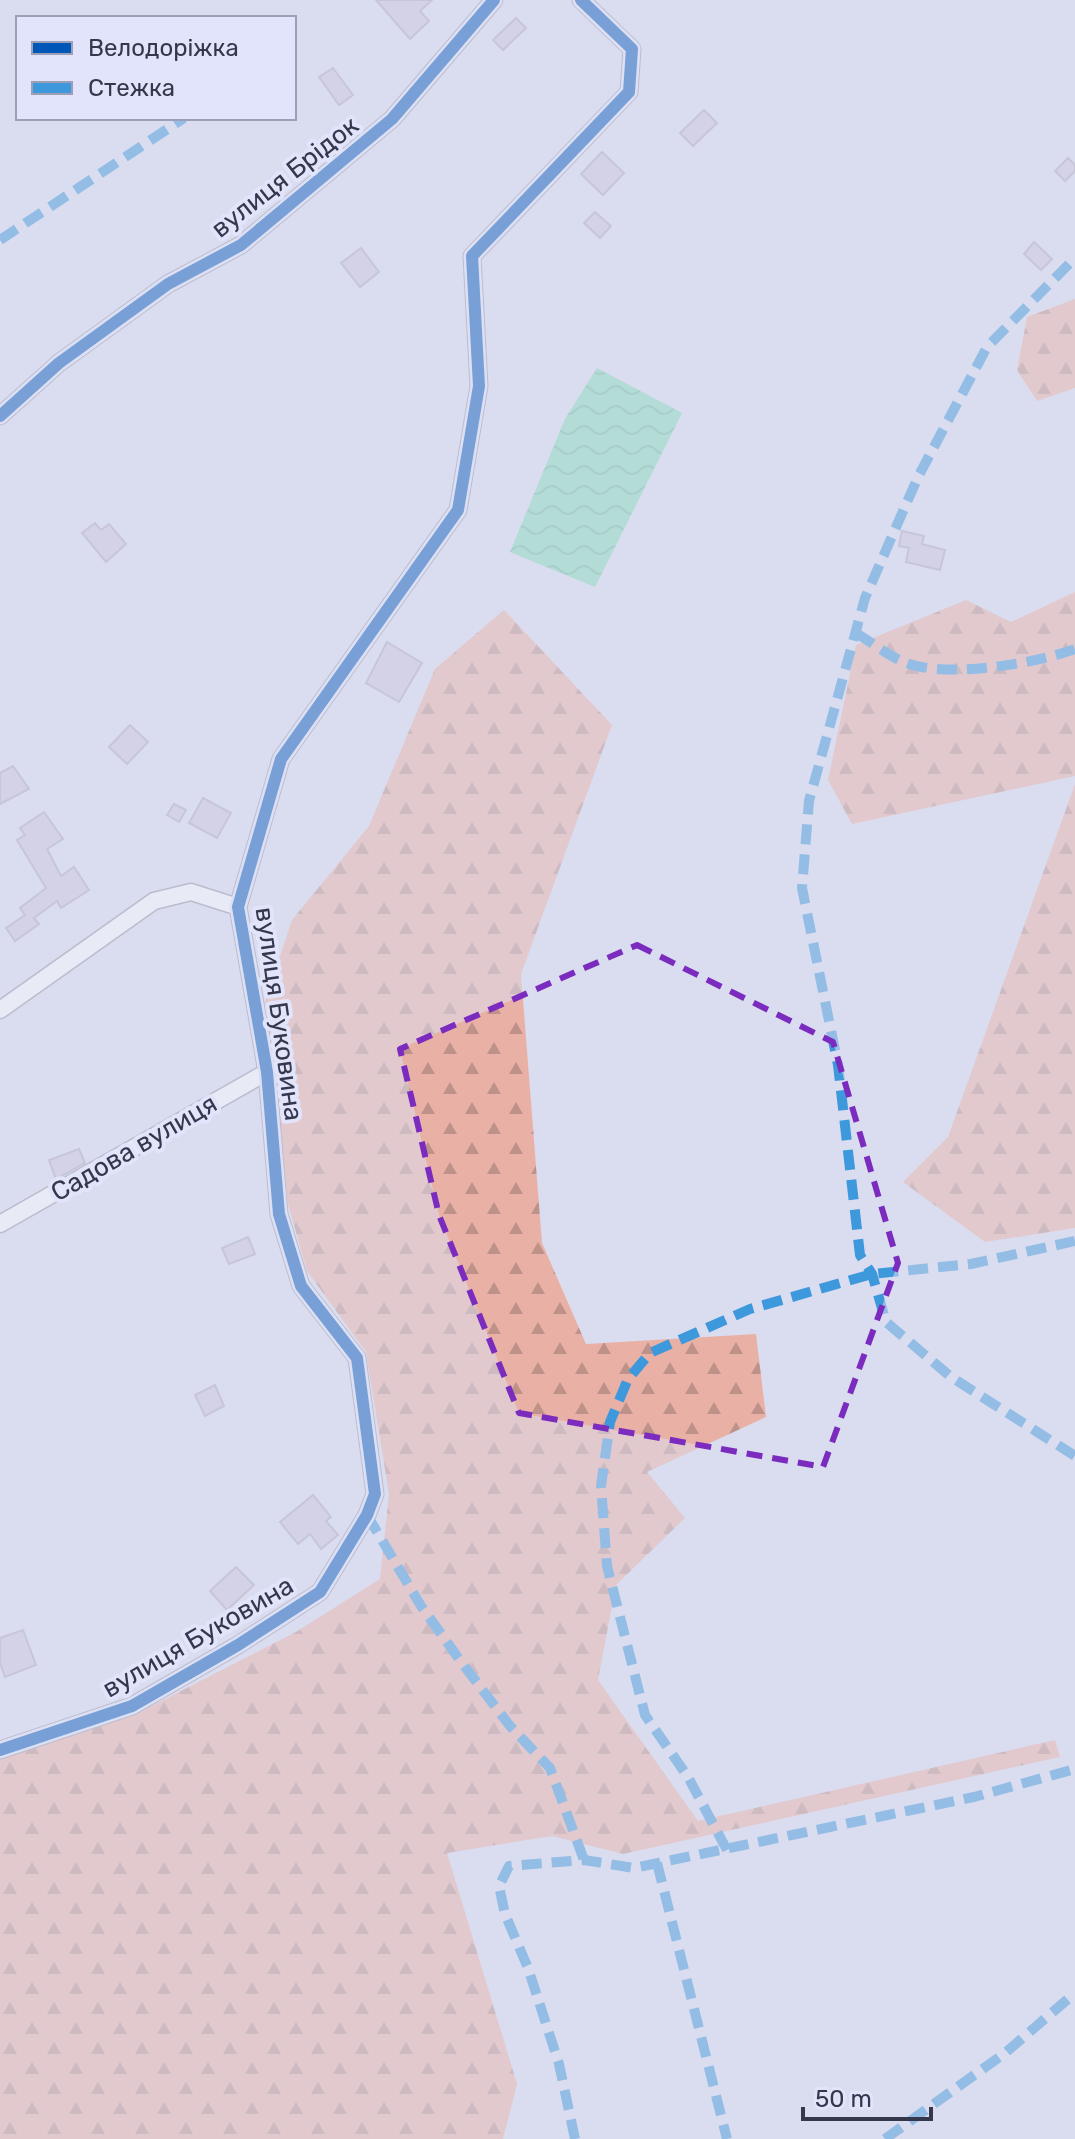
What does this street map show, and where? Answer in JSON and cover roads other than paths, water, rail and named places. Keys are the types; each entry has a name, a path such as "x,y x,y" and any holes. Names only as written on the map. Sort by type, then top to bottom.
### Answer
{"street":[{"name":"вулиця Брідок","path":"0,416 59,363 168,284 241,245 392,119 494,0"},
{"name":"вулиця Буковина","path":"0,1750 132,1706 238,1645 320,1592 367,1515 375,1494 357,1358 301,1286 279,1214 267,1072 238,907 281,759 458,510 479,386 472,256 629,92 632,49 581,0"},
{"path":"0,1010 154,901 191,892 238,907"},
{"name":"Садова вулиця","path":"0,1224 267,1072"}],"water":[{"path":"597,368 682,413 595,587 510,552 565,419"}]}
